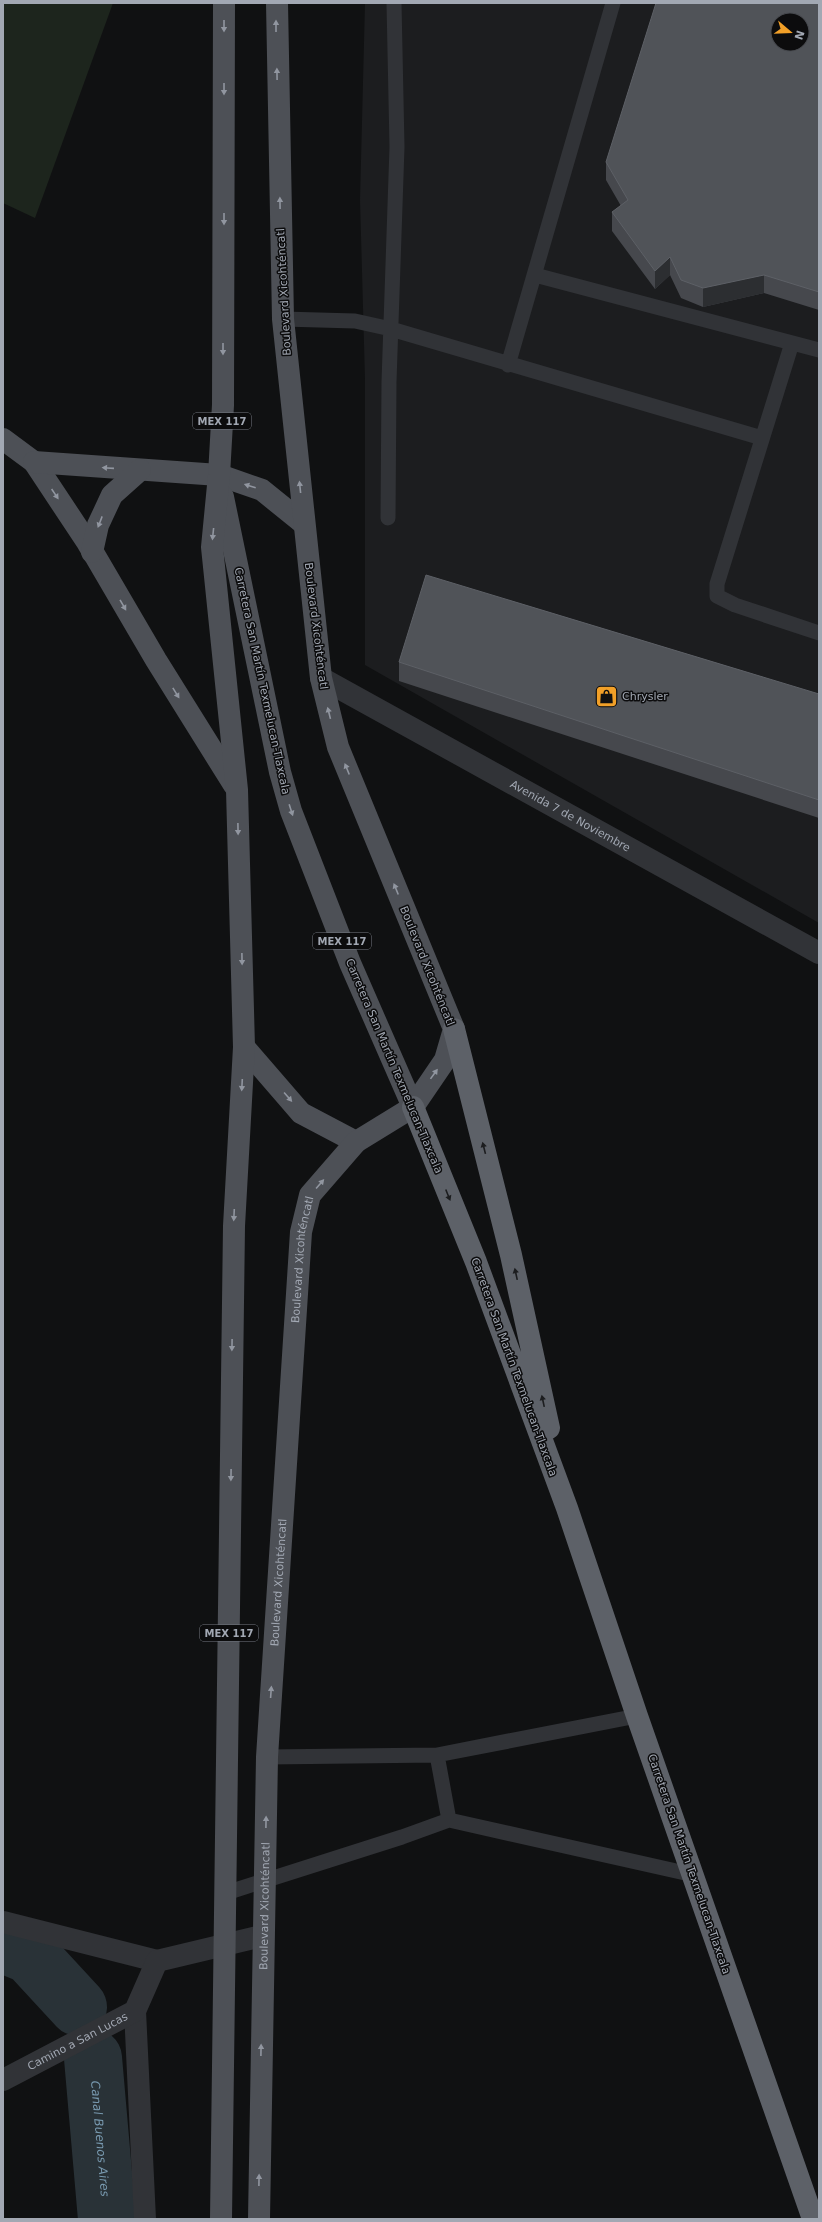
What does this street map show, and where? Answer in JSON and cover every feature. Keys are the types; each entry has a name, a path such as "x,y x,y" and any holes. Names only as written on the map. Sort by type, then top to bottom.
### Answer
{"highway":[{"name":"Carretera San Martín Texmelucan-Tlaxcala","path":"454,1028 512,1255 567,1508"},
{"name":"Carretera San Martín Texmelucan-Tlaxcala","path":"413,1107 476,1262 567,1508 637,1716 694,1875 813,2219"}],"main road":[{"name":"MEX 117","path":"221,2219 234,1226 244,1046 238,790 212,548 219,475 223,405 224,3"},
{"name":"Boulevard Xicohténcatl","path":"259,2219 262,1936 265,1880 267,1757 301,1232 310,1196 356,1142 413,1107 445,1060 454,1028 338,747 321,678 283,319 276,3"},
{"path":"3,439 34,462 92,552 156,660 238,790"},
{"path":"34,462 219,475 262,490 304,524"},
{"path":"92,552 98,525 112,495 140,470"},
{"name":"Carretera San Martín Texmelucan-Tlaxcala","path":"219,475 280,772 291,811 350,963 413,1107"},
{"path":"244,1046 301,1113 356,1142"}],"street":[{"name":"Avenida 7 de Noviembre","path":"321,678 819,954"},
{"path":"3,1922 157,1960 224,1946 262,1936"},
{"name":"Camino a San Lucas","path":"3,2080 135,2012 157,1960"},
{"path":"135,2012 145,2219"}],"lane":[{"path":"388,518 391,329 397,147 394,3"},
{"path":"508,365 613,3"},
{"path":"535,275 819,350"},
{"path":"283,319 355,322 391,329 508,365 762,438"},
{"path":"792,343 717,584 717,596 735,606 819,633"},
{"path":"267,1757 437,1755 637,1716"},
{"path":"437,1755 448,1820"},
{"path":"226,1893 402,1837 448,1820 694,1875"}],"shaded area":[{"path":"3,3 113,3 35,218 3,203"},
{"path":"365,3 819,3 819,923 365,665 365,379 360,200"}],"building":[{"path":"656,3 819,3 819,292 764,275 703,288 681,280 670,257 655,271 612,212 628,200 606,162"},
{"name":"Chrysler","path":"426,575 819,694 819,800 399,662"}],"waterway":[{"name":"Canal Buenos Aires","path":"3,1944 30,1955 78,2007"},
{"name":"Canal Buenos Aires","path":"93,2058 107,2219"}],"place":[{"name":"Chrysler","path":"607,696"}]}
